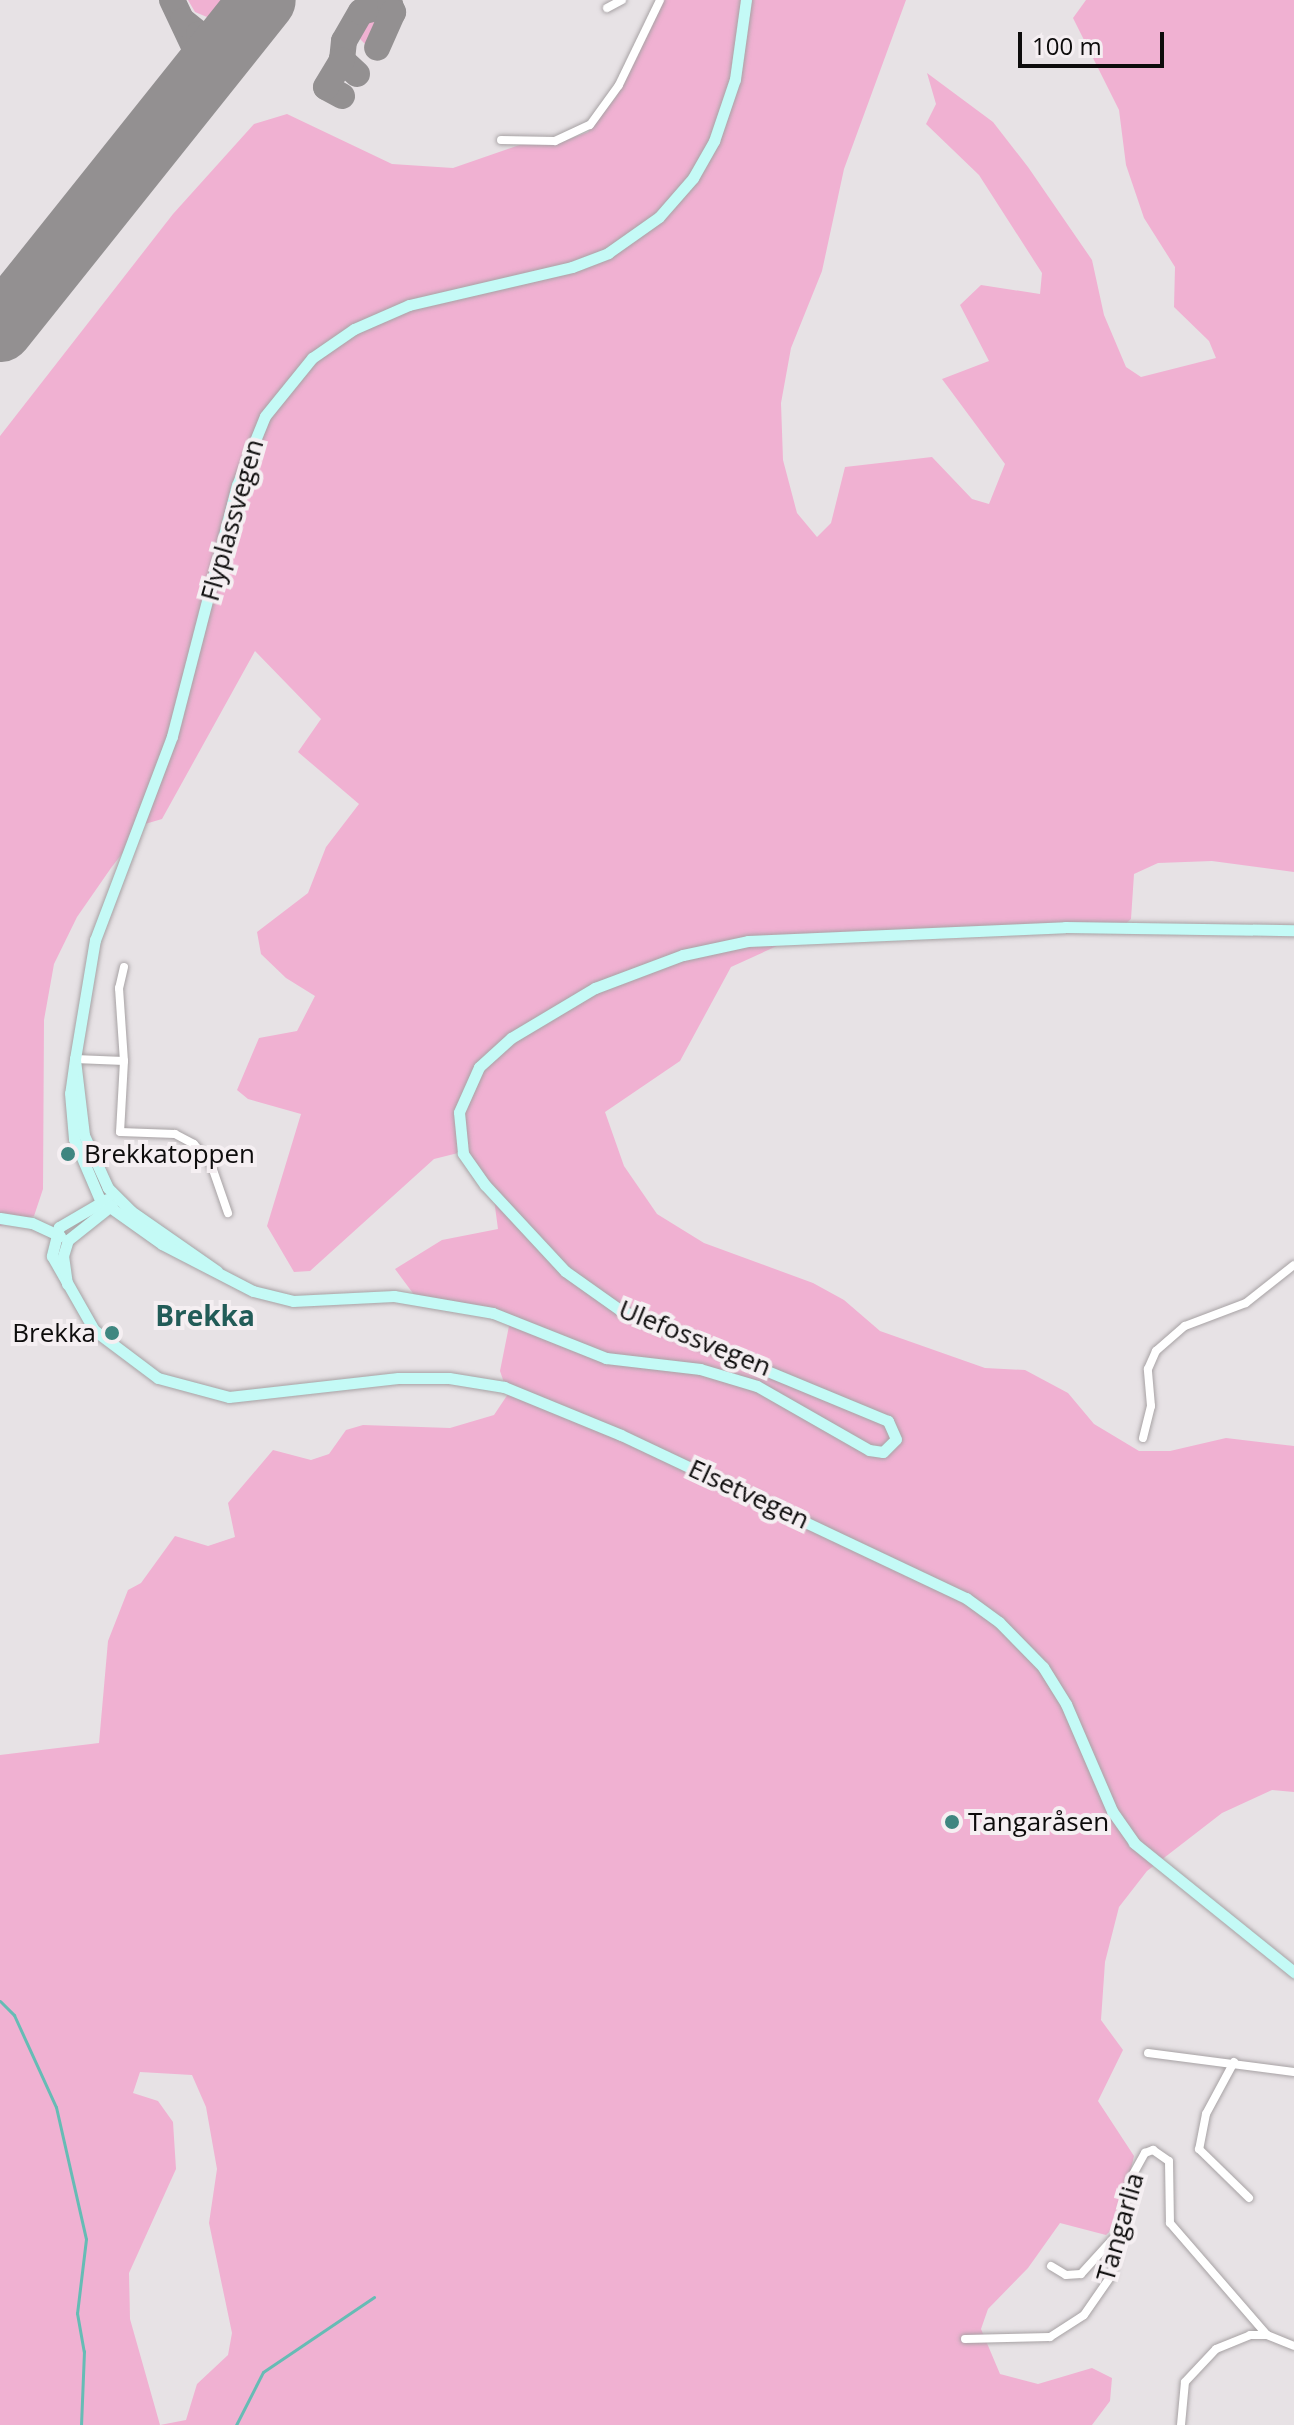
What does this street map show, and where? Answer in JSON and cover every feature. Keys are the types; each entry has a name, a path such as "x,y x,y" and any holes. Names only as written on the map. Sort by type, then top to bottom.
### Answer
{"main road":[{"name":"Flyplassvegen","path":"100,1200 74,1139 70,1103 95,940 172,736 237,485 265,416 305,364 354,329 409,305 581,264 608,253 659,217 693,178 714,141 738,67 746,0"},
{"name":"Ulefossvegen","path":"100,1200 110,1210 217,1271 279,1300 372,1294 462,1306 527,1323 606,1358 715,1373 778,1395 869,1450 883,1452 896,1439 888,1421 765,1366 620,1310 565,1271 485,1185 463,1153 459,1112 479,1067 511,1038 595,988 683,955 748,941 1065,927 1294,930"},
{"name":"Flyplassvegen","path":"75,1059 88,1148 116,1197"},
{"name":"Ulefossvegen","path":"116,1197 217,1271"},
{"path":"55,1232 100,1200 116,1197"},
{"path":"68,1288 63,1256 68,1240 110,1210 116,1197"},
{"path":"0,1218 55,1232 68,1240"},
{"name":"Elsetvegen","path":"55,1232 52,1256 68,1288 105,1342 145,1371 186,1389 244,1397 427,1378 504,1387 621,1435 966,1598 1015,1636 1043,1667 1066,1704 1112,1811 1134,1843 1294,1972"}],"street":[{"path":"607,8 622,0"},
{"path":"501,140 555,141 590,125 619,85 660,0"},
{"path":"124,967 119,988 124,1061 120,1132 175,1134 194,1144 211,1164 228,1213"},
{"path":"75,1059 124,1061"},
{"path":"1143,1438 1151,1406 1148,1369 1156,1351 1185,1326 1246,1303 1294,1265"},
{"path":"1148,2053 1294,2072"},
{"path":"1234,2062 1206,2114 1199,2149 1249,2198"},
{"name":"Tangarlia","path":"965,2339 1037,2339 1071,2326 1111,2276 1131,2178 1145,2153 1159,2150 1169,2161 1170,2223 1267,2335"},
{"path":"1051,2266 1066,2275 1081,2274 1122,2229"},
{"path":"1181,2425 1180,2400 1195,2367 1224,2344 1267,2335 1294,2346"}],"shaded area":[{"path":"188,0 233,0 224,11 207,17 195,12"},
{"path":"660,0 906,0 844,169 822,271 791,348 781,403 783,460 797,513 817,537 831,523 845,467 932,457 972,499 989,504 1005,464 942,379 989,361 960,305 981,285 1040,294 1042,273 979,175 926,124 936,104 927,73 993,122 1028,167 1092,260 1104,315 1126,367 1141,377 1216,358 1209,341 1174,307 1175,267 1144,218 1126,165 1119,110 1073,18 1086,0 1294,0 1294,872 1212,861 1158,863 1134,874 1131,919 1116,932 948,933 779,945 731,967 680,1061 605,1112 624,1166 657,1214 704,1243 813,1283 844,1300 880,1331 985,1368 1025,1370 1068,1393 1094,1424 1139,1451 1170,1451 1226,1438 1294,1446 1294,1792 1272,1790 1222,1813 1147,1871 1119,1907 1105,1962 1101,2020 1123,2050 1098,2101 1134,2156 1119,2223 1106,2235 1060,2223 1028,2268 988,2309 981,2329 1000,2374 1038,2384 1092,2368 1112,2378 1110,2401 1092,2425 160,2425 0,2425 0,1755 99,1743 108,1641 128,1590 141,1583 175,1536 208,1546 235,1537 228,1503 273,1450 311,1460 329,1454 346,1430 363,1425 450,1428 494,1415 508,1394 500,1371 509,1326 485,1312 415,1296 395,1269 442,1240 498,1229 494,1199 462,1152 434,1159 310,1271 294,1272 267,1226 301,1114 248,1099 237,1090 259,1038 297,1031 315,996 286,978 261,954 257,932 308,893 326,847 359,804 298,752 321,719 255,651 162,819 145,824 111,868 77,917 54,964 44,1020 43,1189 34,1216 0,1226 0,436 173,214 254,124 287,114 392,164 453,168 525,143 554,145 588,132 616,97","holes":["140,2072 192,2075 206,2107 217,2169 209,2223 232,2333 228,2355 197,2384 186,2420 160,2425 130,2319 129,2273 176,2169 173,2122 158,2101 133,2093"]},
{"path":"368,16 378,18 366,45 357,36"}],"waterway":[{"path":"0,2001 14,2015 56,2107 86,2239 77,2313 84,2351 81,2425"},
{"path":"236,2425 263,2372 374,2297"}],"taxiway":[{"path":"172,0 198,55 186,96"},
{"path":"357,74 342,60 344,41 361,12 390,5 393,12 377,48"},
{"path":"183,21 199,34 215,36 248,19"},
{"path":"342,60 326,87 342,96"}],"runway":[{"path":"0,329 263,0"}],"place":[{"name":"Brekkatoppen","path":"68,1154"},
{"name":"Brekka","path":"112,1333"},
{"name":"Tangaråsen","path":"952,1822"}],"district":[{"name":"Brekka","path":"205,1315"}]}
